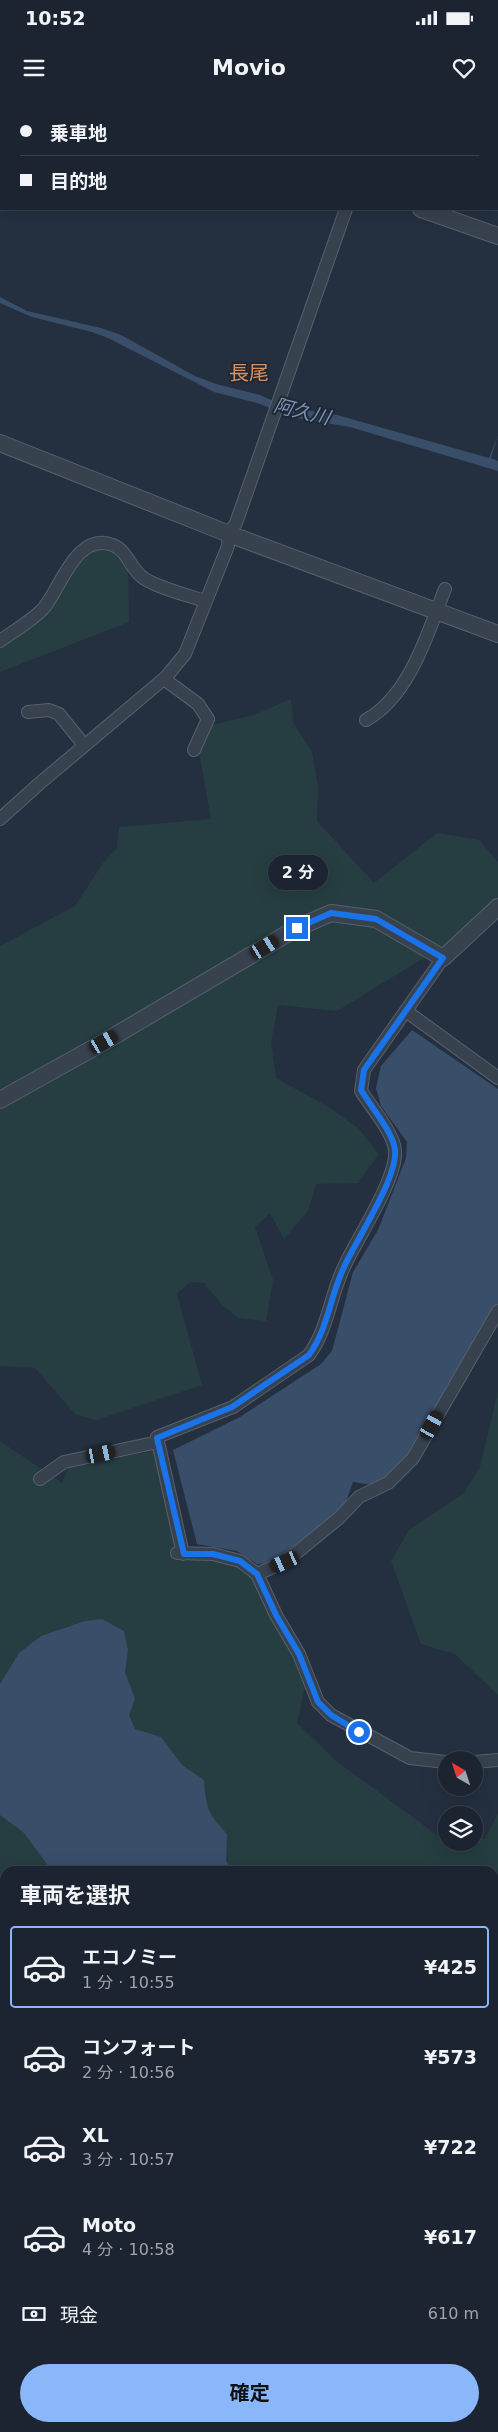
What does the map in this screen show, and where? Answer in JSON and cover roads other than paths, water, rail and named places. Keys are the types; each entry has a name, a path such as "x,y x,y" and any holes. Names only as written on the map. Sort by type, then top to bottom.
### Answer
{"street":[{"path":"0,819 164,679 185,654 204,601 228,546 229,534 236,523 346,210"},
{"path":"424,210 498,236"},
{"path":"0,443 229,534 498,634"},
{"path":"0,641 42,609 76,557 90,546 102,543 115,546 126,556 141,577 204,601"},
{"path":"366,720 378,714 406,680 445,589"},
{"path":"164,679 198,704 208,719 194,750"},
{"path":"28,712 49,710 59,714 84,746"},
{"path":"438,1761 410,1758 331,1715 318,1702 299,1654 276,1615 257,1574 240,1561 213,1554 180,1553 157,1438 232,1407 309,1355 317,1344 343,1268 389,1179 395,1151 392,1140 361,1090 364,1070 443,958 498,907"},
{"path":"0,1100 104,1042 297,928 331,913 376,919 443,958"},
{"path":"406,1011 498,1078"},
{"path":"257,1574 285,1562 339,1518 354,1501 388,1483 413,1458 498,1311"},
{"path":"40,1479 64,1462 158,1442"},
{"path":"483,1761 498,1760"}],"water":[{"name":"阿久川","path":"0,297 27,311 101,328 121,335 195,376 216,384 260,395 287,407 337,415 489,458 498,435 491,458 498,461 498,471 350,427 296,418 257,403 214,392 108,338 92,332 32,317 0,303"},
{"path":"412,1030 498,1089 498,1305 398,1473 373,1485 353,1482 344,1507 285,1555 268,1563 257,1564 237,1551 197,1544 173,1450 240,1417 321,1364 332,1351 353,1272 378,1230 406,1158 407,1142 381,1106 376,1088 381,1066"},
{"path":"102,1619 124,1631 128,1650 125,1672 135,1699 129,1715 135,1729 161,1737 182,1765 204,1780 209,1810 227,1834 226,1861 229,1866 48,1866 24,1833 0,1815 0,1684 19,1653 41,1636 85,1621"}],"district":[{"name":"長尾","path":"249,373"}]}
